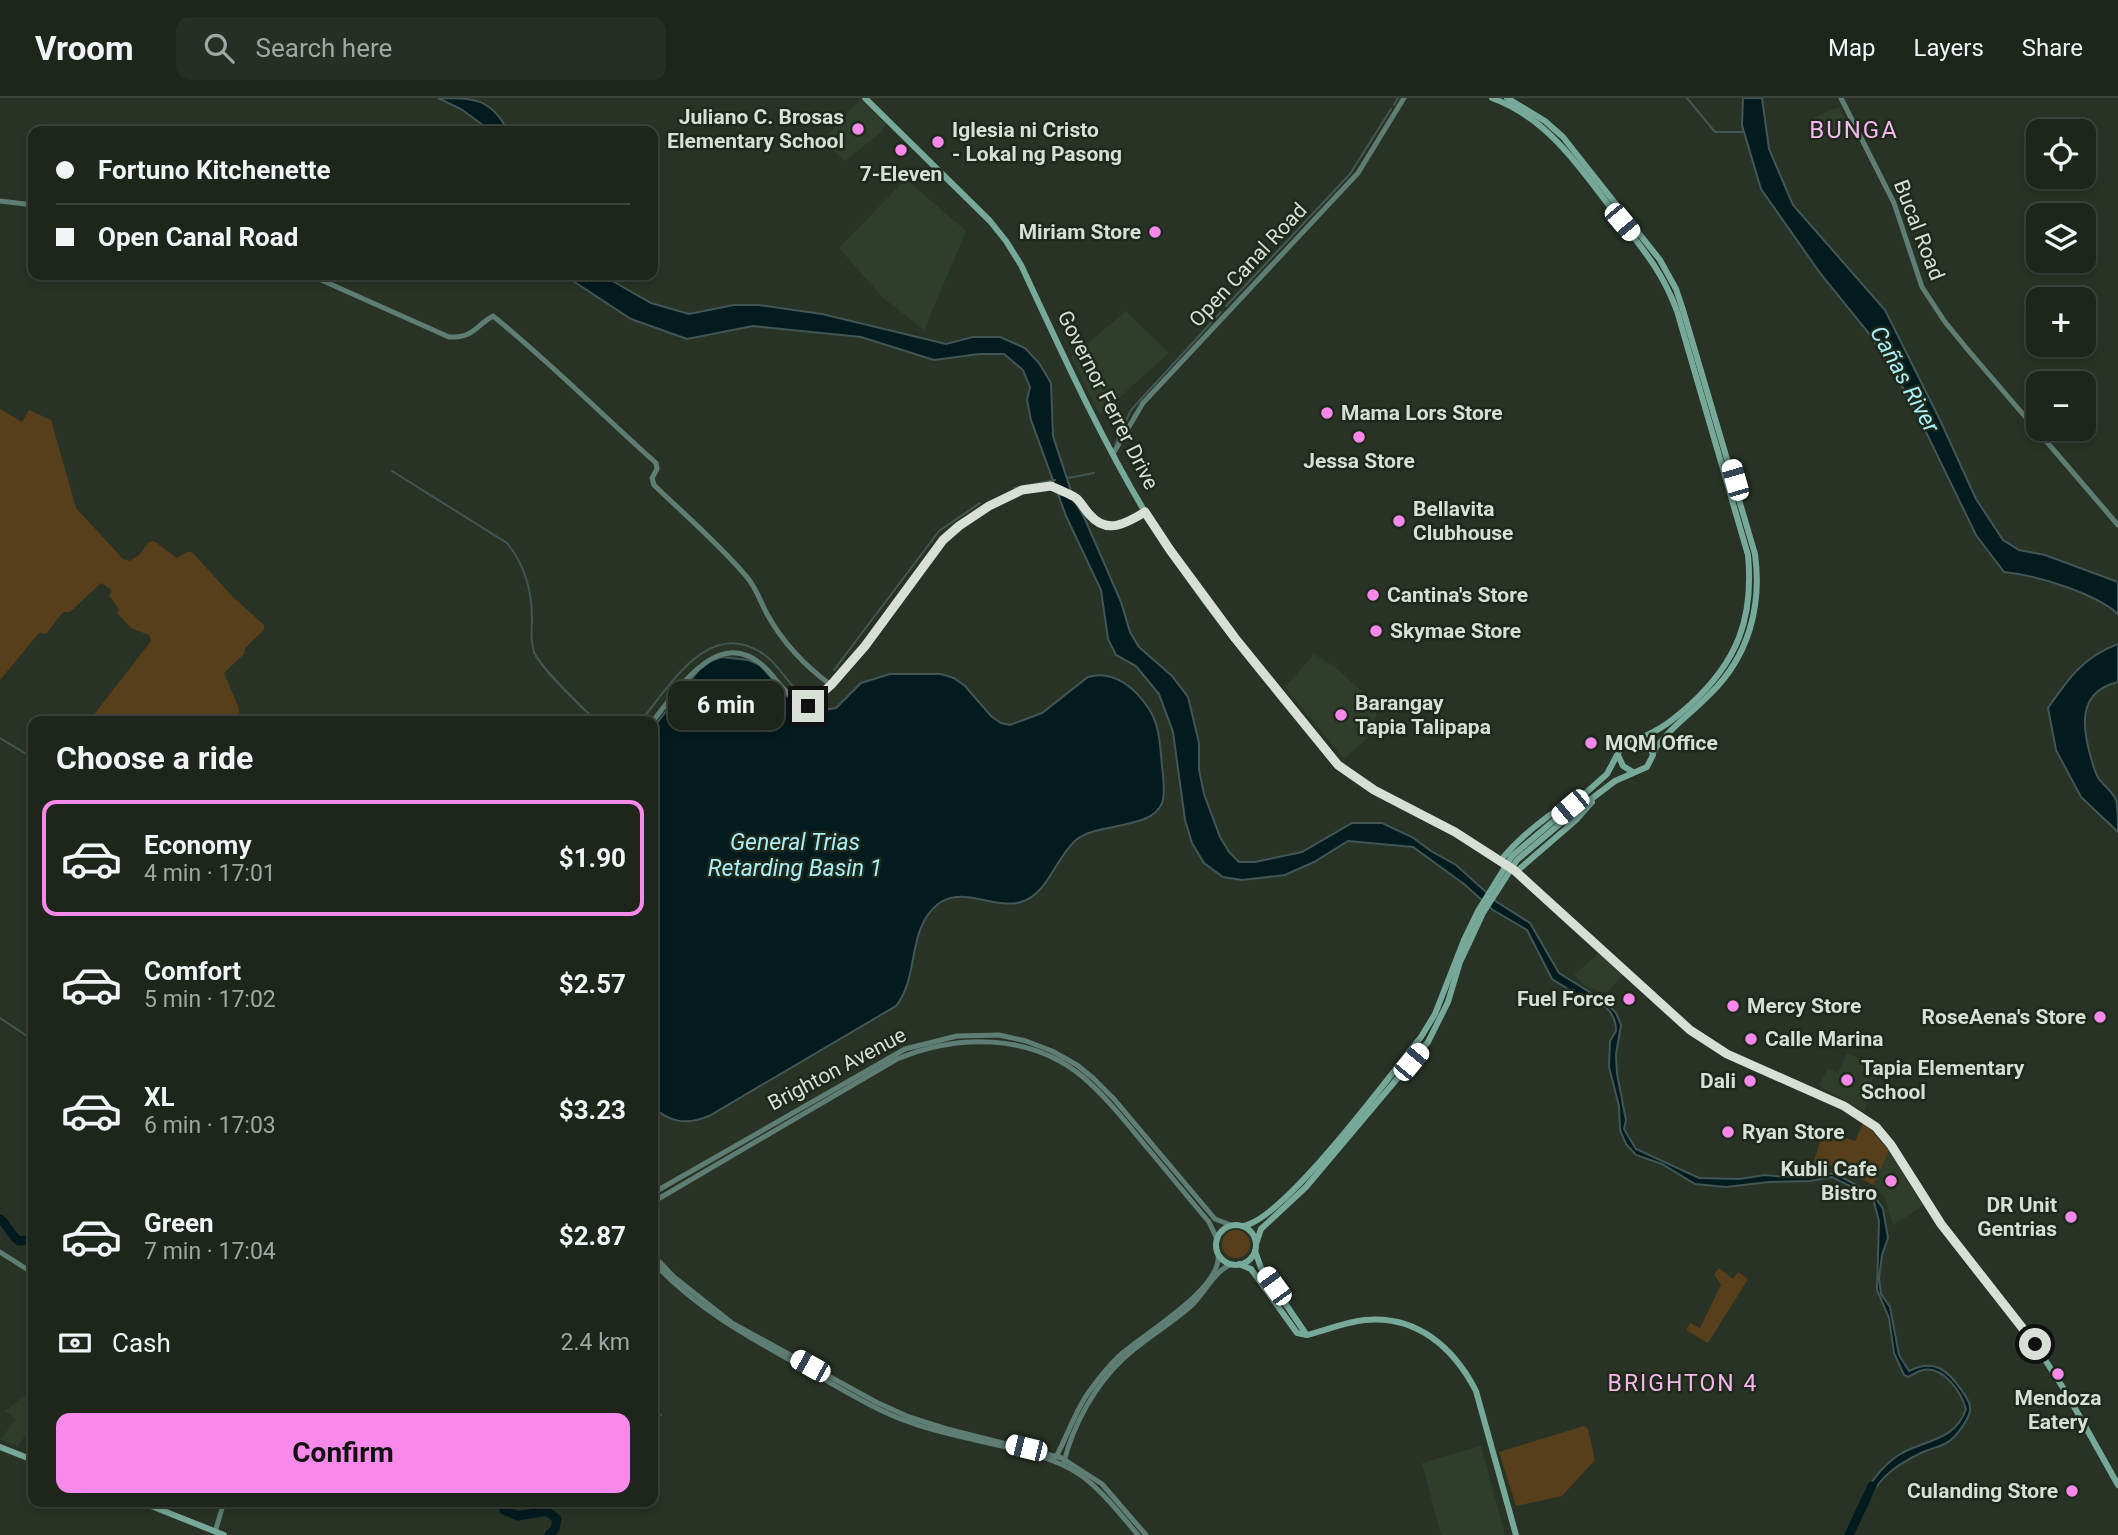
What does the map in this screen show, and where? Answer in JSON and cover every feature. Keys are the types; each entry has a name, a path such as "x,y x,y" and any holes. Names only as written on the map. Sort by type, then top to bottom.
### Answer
{"main road":[{"name":"Governor Ferrer Drive","path":"865,98 972,203 1009,245 1145,512 1235,638 1334,762 1374,790 1455,832 1501,860 1690,1030 1714,1047 1844,1106 1876,1127 1891,1145 1941,1224 2035,1344 2067,1394 2118,1485"},
{"path":"1492,98 1521,113 1558,141 1661,274 1677,311 1748,555 1750,588 1745,621 1726,665 1705,691 1668,724 1640,738 1631,738 1624,742 1603,784 1576,820 1516,872"},
{"path":"1501,860 1509,850 1562,806 1603,784 1647,767 1653,752 1665,736 1721,683 1741,652 1753,623 1758,589 1755,554 1687,323 1667,271 1563,137 1545,121 1507,98"},
{"path":"1640,738 1649,743 1653,752"},
{"path":"1618,755 1623,766 1633,772"},
{"path":"1516,1535 1476,1391 1453,1355 1420,1330 1398,1323 1368,1320 1307,1335 1295,1331 1251,1269 1227,1263 1218,1254 1217,1239 1222,1230 1231,1225 1255,1223 1302,1182 1421,1037 1435,1014 1478,911 1512,856 1603,784"},
{"path":"1236,1264 1249,1259 1261,1229 1306,1187 1428,1041 1448,1002 1466,942"},
{"path":"1244,1226 1252,1233 1261,1268 1307,1335"},
{"path":"0,1447 28,1458"},
{"path":"153,1507 225,1535"}],"street":[{"name":"Open Canal Road","path":"1114,454 1143,403 1358,173 1404,98"},
{"name":"Bucal Road","path":"1841,98 1895,203 1924,291 1968,350 2118,525"},
{"path":"0,201 28,204"},
{"path":"321,280 449,337 473,333 493,316 533,348 580,395 656,463 657,469 652,478 654,485 707,534 748,578 773,624 788,645 811,671 831,685"},
{"path":"657,716 698,666 725,654 743,655 759,662 799,702 809,702 825,692 865,646 953,530 989,506 1022,490 1051,486 1074,496 1093,519 1104,526 1120,525 1145,512"},
{"name":"Brighton Avenue","path":"658,1190 905,1049 957,1036 999,1035 1052,1051 1085,1070 1115,1099 1215,1219 1231,1225"},
{"name":"Brighton Avenue","path":"658,1199 897,1059 954,1042 999,1042 1051,1057 1099,1091 1209,1222 1217,1239"},
{"path":"0,1252 28,1270"},
{"path":"1055,1458 1089,1390 1119,1357 1200,1291 1220,1263 1218,1254"},
{"path":"658,1260 674,1278 714,1311 876,1402 908,1417 1064,1462 1102,1484 1146,1535"},
{"path":"1064,1462 1075,1429 1094,1394 1121,1360 1192,1305 1223,1269 1236,1264"},
{"path":"658,1267 671,1281 740,1333 889,1414 945,1434 1055,1458"},
{"path":"1064,1462 1099,1490 1138,1535"},
{"path":"215,1533 223,1507"}],"shaded area":[{"name":"Juliano C. Brosas Elementary School","path":"860,99 886,124 880,133 845,161 823,141"},
{"path":"1839,107 1848,125 1817,143 1808,120"},
{"path":"906,179 966,231 924,330 883,298 839,248"},
{"path":"1126,311 1169,353 1100,415 1071,357"},
{"path":"0,409 22,422 29,410 51,420 76,508 123,559 130,561 139,555 149,542 154,541 177,558 192,552 232,596 264,625 264,630 224,673 240,716 93,716 151,641 149,635 131,628 117,613 119,609 109,596 112,590 101,583 70,612 63,612 46,634 39,633 0,680"},
{"path":"1314,654 1335,667 1379,707 1368,738 1344,759 1285,687"},
{"path":"1599,953 1623,975 1606,993 1587,987 1574,975"},
{"name":"Tapia Elementary School","path":"1847,1053 1877,1067 1865,1111 1819,1086 1828,1068 1838,1073"},
{"path":"1864,1122 1889,1151 1873,1185 1838,1166 1813,1164 1824,1130 1855,1141"},
{"name":"Kubli Cafe Bistro","path":"1889,1151 1923,1206 1893,1225 1885,1198 1873,1185"},
{"path":"1236,1230 1246,1234 1250,1244 1246,1254 1236,1258 1226,1254 1222,1244 1226,1234"},
{"path":"1719,1268 1733,1279 1738,1272 1748,1279 1708,1343 1686,1330 1690,1323 1700,1328 1721,1285 1714,1274"},
{"path":"24,1396 28,1399 28,1432 18,1446 0,1440 16,1419 5,1411"},
{"path":"1584,1426 1588,1429 1595,1460 1562,1496 1516,1506 1499,1452"},
{"path":"1481,1446 1505,1535 1441,1535 1422,1463"}],"water":[{"path":"438,98 480,102 495,112 505,126 484,126 461,109"},
{"name":"Cañas River","path":"1743,98 1762,98 1769,149 1793,205 1885,310 1976,499 2003,540 2019,550 2045,555 2118,582 2118,614 2095,599 2064,586 2004,572 1976,535 1911,401 1871,336 1820,273 1761,189 1742,125"},
{"path":"572,280 611,280 651,303 689,314 734,305 758,305 822,314 946,344 973,337 1000,337 1025,348 1039,363 1051,383 1053,436 1074,500 1121,602 1130,632 1139,647 1172,676 1188,697 1199,743 1199,770 1204,794 1220,837 1229,852 1239,862 1255,862 1302,852 1352,823 1382,823 1412,837 1456,865 1497,902 1530,923 1559,973 1604,1001 1616,1013 1621,1025 1616,1054 1626,1120 1624,1129 1636,1149 1699,1178 1739,1179 1765,1175 1784,1177 1836,1174 1873,1194 1883,1209 1888,1238 1882,1255 1879,1278 1881,1294 1890,1307 1899,1355 1909,1371 1933,1366 1946,1372 1957,1384 1970,1408 1958,1433 1946,1443 1915,1456 1892,1470 1880,1482 1871,1497 1865,1493 1891,1461 1902,1453 1948,1433 1966,1409 1956,1388 1945,1376 1931,1370 1923,1370 1908,1377 1904,1375 1894,1353 1889,1318 1877,1290 1879,1221 1874,1202 1862,1192 1832,1177 1726,1187 1695,1184 1662,1164 1636,1155 1626,1144 1620,1130 1619,1106 1609,1067 1610,1041 1616,1031 1613,1016 1599,1002 1594,1000 1591,1003 1552,979 1527,930 1493,910 1464,884 1413,847 1348,841 1314,862 1285,875 1242,880 1223,877 1204,863 1192,843 1185,820 1173,732 1159,694 1136,666 1116,655 1108,639 1101,590 1066,516 1031,420 1027,400 1030,387 1023,370 1004,354 979,354 934,360 861,337 753,326 687,339 631,319"},
{"path":"2118,644 2118,682 2095,694 2089,702 2085,723 2095,772 2116,800 2118,832 2081,797 2056,750 2048,708 2070,678 2086,662"},
{"name":"General Trias Retarding Basin 1","path":"722,657 748,660 760,665 795,705 809,712 836,708 861,683 890,674 941,674 954,678 965,686 991,716 1010,725 1042,713 1088,677 1098,675 1115,678 1138,694 1153,716 1159,736 1164,794 1162,803 1156,812 1147,818 1097,830 1076,840 1038,891 1021,902 1011,904 958,897 938,904 921,927 908,981 896,1006 709,1116 693,1121 672,1119 658,1111 658,722 699,670 710,661"}],"waterway":[{"path":"1394,105 1398,98"},
{"path":"1687,98 1715,132 1743,132"},
{"path":"1226,306 1350,174 1391,109"},
{"path":"1115,445 1131,410 1221,312"},
{"path":"392,471 507,543 523,569 529,588 534,652 553,677 591,716"},
{"path":"1068,478 1094,473"},
{"path":"1014,488 1055,480"},
{"path":"834,670 939,531 980,503"},
{"path":"645,716 694,659 727,643 746,645 766,656 799,693 813,694"},
{"path":"0,738 28,755"},
{"path":"0,1018 28,1037"},
{"path":"0,1219 19,1241 28,1240"},
{"path":"1849,1535 1872,1486"},
{"path":"504,1507 504,1510 518,1516 547,1511 557,1519 555,1529 549,1535"}],"place":[{"name":"Juliano C. Brosas Elementary School","path":"858,129"},
{"name":"Iglesia ni Cristo - Lokal ng Pasong","path":"938,142"},
{"name":"7-Eleven","path":"901,150"},
{"name":"Miriam Store","path":"1155,232"},
{"name":"Mama Lors Store","path":"1327,413"},
{"name":"Jessa Store","path":"1359,437"},
{"name":"Bellavita Clubhouse","path":"1399,521"},
{"name":"Cantina's Store","path":"1373,595"},
{"name":"Skymae Store","path":"1376,631"},
{"name":"Barangay Tapia Talipapa","path":"1341,715"},
{"name":"MQM Office","path":"1591,743"},
{"name":"Fuel Force","path":"1629,999"},
{"name":"Mercy Store","path":"1733,1006"},
{"name":"RoseAena's Store","path":"2100,1017"},
{"name":"Calle Marina","path":"1751,1039"},
{"name":"Tapia Elementary School","path":"1847,1080"},
{"name":"Dali","path":"1750,1081"},
{"name":"Ryan Store","path":"1728,1132"},
{"name":"Kubli Cafe Bistro","path":"1891,1181"},
{"name":"DR Unit Gentrias","path":"2071,1217"},
{"name":"Mendoza Eatery","path":"2058,1374"},
{"name":"Culanding Store","path":"2072,1491"}],"district":[{"name":"BUNGA","path":"1854,130"},
{"name":"BRIGHTON 4","path":"1683,1383"}],"route":[{"path":"808,706 799,702 813,701 825,692 865,646 943,540 989,506 1022,490 1052,486 1062,493 1074,496 1093,519 1104,526 1120,525 1145,512 1235,638 1334,762 1374,790 1455,832 1501,860 1690,1030 1714,1047 1844,1106 1876,1127 1891,1145 1941,1224 2035,1344"}]}
